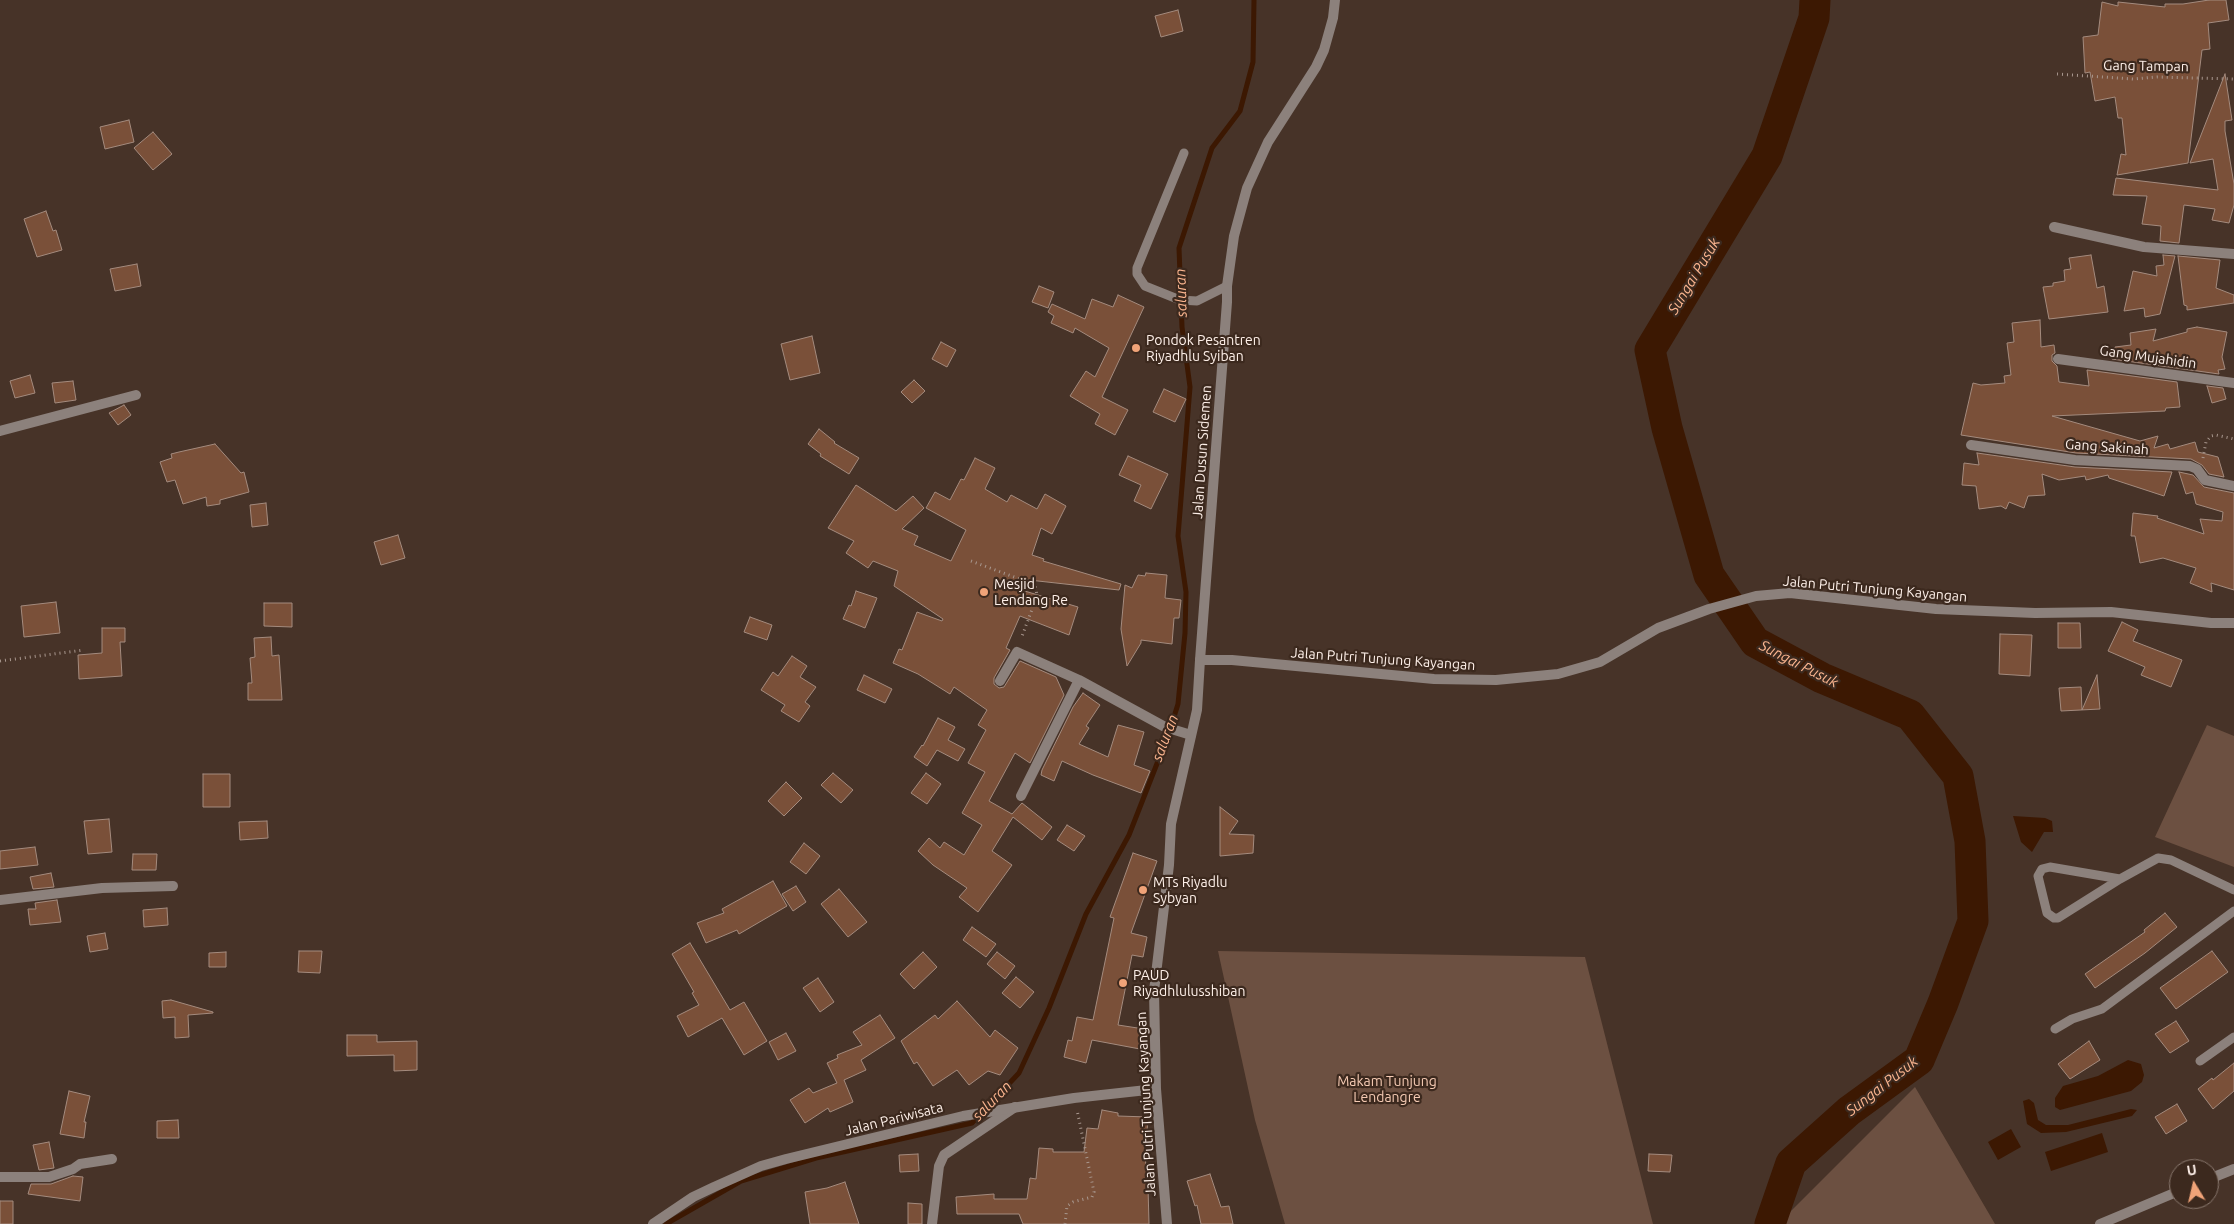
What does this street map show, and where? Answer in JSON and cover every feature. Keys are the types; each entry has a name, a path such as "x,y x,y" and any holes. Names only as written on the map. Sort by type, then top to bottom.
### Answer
{"street":[{"name":"Jalan Dusun Sidemen","path":"1200,660 1227,310 1227,286 1234,236 1247,188 1268,142 1310,76 1324,50 1334,18 1335,0"},
{"path":"2054,227 2144,246 2234,254"},
{"name":"Gang Mujahidin","path":"2058,360 2234,383"},
{"path":"0,430 136,395"},
{"name":"Gang Sakinah","path":"1971,445 2075,460 2190,466 2196,469 2206,481 2234,486"},
{"name":"Jalan Putri Tunjung Kayangan","path":"1167,1224 1156,1089 1154,991 1169,865 1172,813 1188,734 1197,710 1200,660 1232,660 1434,680 1496,680 1558,674 1587,667 1614,655 1658,628 1709,609 1756,596 1807,594 1936,609 2035,613 2111,612 2211,623 2234,623"},
{"path":"1000,681 1017,652 1079,680 1165,727 1188,734"},
{"path":"1021,796 1079,680"},
{"path":"0,900 102,888 173,886"},
{"name":"Jalan Pariwisata","path":"653,1224 692,1198 761,1166 976,1114 1074,1098 1156,1089"},
{"path":"932,1224 939,1166 944,1155 1016,1107"},
{"path":"0,1178 49,1177 73,1169 80,1164 112,1159"},
{"path":"2219,1175 2234,1169"},
{"path":"2100,1224 2169,1195"}],"lane":[{"path":"1184,153 1137,268 1137,274 1145,286 1180,300 1197,301 1227,286"},
{"path":"2120,879 2050,868 2042,869 2038,876 2047,913 2054,918 2058,918 2120,879 2158,858 2165,858 2234,890"},
{"path":"2055,1028 2102,1009 2234,911"},
{"path":"2200,1061 2234,1037"}],"path":[{"name":"Gang Tampan","path":"2057,74 2133,79 2157,77 2234,79"},
{"path":"2200,474 2208,439 2215,435 2234,439"},
{"path":"971,561 1033,584 1036,588 1037,596 1017,652"},
{"path":"0,661 84,650"},
{"path":"1065,1224 1065,1209 1068,1205 1092,1197 1094,1192 1074,1098"}],"green space":[{"path":"2207,725 2234,736 2234,867 2155,837"},
{"name":"Makam Tunjung Lendangre","path":"1218,951 1585,957 1653,1224 1285,1224 1255,1120"},
{"path":"1915,1087 1995,1224 1782,1224 1791,1211"}],"shaded area":[{"path":"2013,816 2045,818 2052,821 2053,832 2044,832 2032,852 2021,842"},
{"path":"2128,1060 2141,1064 2144,1075 2142,1082 2131,1091 2060,1110 2055,1107 2055,1098 2063,1086 2098,1076"},
{"path":"2029,1099 2034,1103 2038,1120 2046,1125 2068,1125 2131,1109 2137,1110 2132,1116 2066,1132 2041,1133 2027,1124 2023,1101"},
{"path":"2011,1129 2021,1147 1998,1160 1988,1142"},
{"path":"2102,1133 2108,1152 2051,1171 2045,1152"}],"building":[{"path":"2209,0 2226,0 2229,20 2208,23 2210,49 2202,50 2188,163 2117,175 2121,154 2126,155 2122,118 2118,118 2115,97 2095,101 2090,72 2085,73 2083,37 2098,35 2102,2 2118,6 2118,2 2165,7 2165,4 2183,4"},
{"path":"1178,10 1183,31 1161,37 1155,16"},
{"path":"2225,74 2232,120 2225,121 2225,131 2234,184 2234,205 2229,223 2212,220 2215,209 2184,205 2179,243 2160,241 2161,226 2142,224 2147,196 2113,195 2116,178 2218,190 2213,159 2190,163"},
{"path":"129,120 134,142 105,149 100,127"},
{"path":"153,132 172,154 153,170 134,148"},
{"path":"46,211 53,231 56,230 62,250 37,257 24,219"},
{"path":"2091,255 2097,288 2104,286 2108,312 2049,319 2043,287 2053,286 2053,283 2065,281 2064,270 2071,269 2069,258"},
{"path":"2163,255 2175,256 2160,314 2145,317 2144,308 2124,311 2133,271 2157,276 2156,266 2164,265"},
{"path":"2178,256 2220,260 2216,288 2234,295 2234,303 2187,310 2187,306 2184,305"},
{"path":"137,264 141,286 115,291 110,269"},
{"path":"1039,286 1054,292 1048,308 1032,302"},
{"path":"1118,295 1144,307 1102,397 1128,410 1115,435 1095,424 1100,414 1070,396 1086,371 1095,377 1109,348 1075,328 1073,333 1051,323 1054,316 1048,312 1052,304 1085,319 1092,299 1113,307"},
{"path":"2040,320 2041,347 2054,345 2055,353 2052,355 2052,361 2057,366 2059,382 2089,386 2087,370 2177,382 2180,407 2166,408 2165,411 2052,416 2140,441 2158,436 2154,448 2168,444 2170,449 2195,442 2198,452 2218,457 2224,477 2209,474 2202,465 2191,459 2076,453 1961,435 1973,383 1981,385 2005,383 2004,376 2011,375 2007,343 2014,342 2012,323"},
{"path":"2197,327 2227,332 2222,357 2225,369 2218,370 2219,374 2112,359 2115,347 2131,345 2130,333 2156,329 2153,341 2187,332 2187,329"},
{"path":"812,336 820,373 790,380 781,344"},
{"path":"941,342 956,350 947,367 932,359"},
{"path":"30,375 35,393 15,398 10,381"},
{"path":"914,380 925,391 912,403 901,392"},
{"path":"73,381 76,400 55,403 52,383"},
{"path":"2207,386 2223,388 2226,399 2212,403"},
{"path":"1164,389 1186,399 1175,422 1153,412"},
{"path":"124,405 131,415 118,425 109,413"},
{"path":"819,429 834,443 859,458 849,474 820,456 821,454 808,444"},
{"path":"215,444 241,473 244,472 249,492 220,500 220,504 207,506 206,497 183,504 175,480 167,482 160,462 172,458 171,454"},
{"path":"1977,453 2075,467 2172,472 2164,496 2109,478 2108,475 2086,480 2085,476 2059,480 2042,474 2045,495 2028,496 2024,508 2009,502 2006,509 2001,506 1979,509 1976,486 1962,485 1964,463 1979,465"},
{"path":"1128,456 1168,474 1151,509 1134,501 1141,485 1119,475"},
{"path":"975,458 995,468 985,489 1007,502 1011,495 1037,509 1045,494 1066,506 1052,534 1041,528 1032,555 1044,559 1043,561 1121,584 1119,590 1020,579 1018,589 1078,607 1069,635 1020,616 1006,648 1010,650 994,678 994,684 999,688 1004,687 1020,661 1056,677 1064,695 1030,763 1015,753 989,801 1012,814 1022,803 1052,827 1042,840 1013,817 992,851 1012,865 978,912 959,897 967,888 933,865 918,851 929,838 940,848 944,842 964,855 982,825 962,813 985,772 968,763 986,730 978,725 987,710 954,687 950,694 918,674 893,663 899,649 902,650 917,612 942,621 943,619 894,586 898,571 873,561 868,568 846,553 854,541 828,528 856,485 896,511 913,496 924,508 902,529 918,536 914,545 951,561 966,530 926,508 935,492 950,500 961,479 964,480"},
{"path":"2179,472 2193,475 2204,487 2234,493 2234,590 2211,583 2212,592 2190,583 2196,568 2163,558 2140,563 2135,536 2131,536 2133,513 2158,516 2157,518 2204,534 2200,519 2222,521 2223,512 2196,504 2193,492 2186,494"},
{"path":"266,503 268,525 252,527 250,505"},
{"path":"398,535 405,558 381,565 374,542"},
{"path":"1146,573 1167,575 1165,598 1181,600 1179,618 1174,618 1172,644 1141,640 1127,666 1121,629 1125,585 1132,588 1138,575 1145,576"},
{"path":"856,591 877,598 865,628 843,619 849,605 851,606"},
{"path":"56,602 60,633 24,637 21,606"},
{"path":"264,603 292,603 292,627 264,626"},
{"path":"750,617 772,625 767,640 744,632"},
{"path":"2122,622 2138,630 2133,641 2182,660 2171,687 2141,675 2145,667 2108,651"},
{"path":"2058,623 2080,623 2081,648 2058,648"},
{"path":"102,628 125,628 125,642 120,642 122,676 79,679 78,655 102,653"},
{"path":"2000,634 2032,635 2030,676 1999,674"},
{"path":"271,637 272,656 279,655 282,700 248,700 248,683 252,683 250,658 255,657 254,638"},
{"path":"792,656 807,666 800,677 816,687 805,702 810,706 799,722 781,711 785,705 761,690 773,672 778,676"},
{"path":"864,675 892,689 885,703 857,690"},
{"path":"2097,675 2100,709 2082,710"},
{"path":"2081,687 2082,710 2061,711 2059,688"},
{"path":"1083,693 1100,705 1086,726 1089,728 1079,744 1108,757 1118,725 1144,732 1134,765 1150,771 1141,793 1062,761 1054,781 1041,775 1073,707"},
{"path":"938,718 955,727 948,740 965,749 958,761 937,750 927,766 914,757 923,746"},
{"path":"833,773 853,790 841,803 821,785"},
{"path":"926,773 941,784 927,804 911,793"},
{"path":"203,774 230,774 230,807 203,807"},
{"path":"786,782 802,798 784,816 768,801"},
{"path":"1220,807 1238,821 1229,834 1254,835 1253,853 1220,856"},
{"path":"109,819 112,852 88,854 84,821"},
{"path":"267,821 268,838 240,840 239,822"},
{"path":"1067,825 1085,836 1074,851 1057,840"},
{"path":"804,843 820,856 806,874 790,862"},
{"path":"35,847 38,865 0,869 0,851"},
{"path":"1133,853 1157,861 1131,933 1147,937 1143,957 1132,955 1118,1025 1144,1029 1140,1049 1092,1040 1086,1063 1064,1057 1068,1040 1072,1041 1077,1017 1093,1020 1114,918 1110,917"},
{"path":"133,854 157,854 156,870 132,870"},
{"path":"51,873 54,887 33,889 30,877"},
{"path":"773,881 787,906 739,934 737,930 706,943 697,923 724,913 722,909"},
{"path":"796,886 806,902 793,911 782,894"},
{"path":"839,889 867,922 848,937 821,904"},
{"path":"57,900 61,922 30,925 28,909 36,909 35,903"},
{"path":"167,908 168,925 144,927 143,910"},
{"path":"2165,913 2177,927 2145,953 2095,988 2085,974 2145,932 2144,930"},
{"path":"972,927 996,944 986,957 963,940"},
{"path":"105,933 108,949 90,952 87,936"},
{"path":"690,943 730,1010 744,1002 767,1041 744,1055 722,1018 688,1037 677,1016 699,1005 692,993 694,992 672,954"},
{"path":"299,951 322,951 320,973 298,972"},
{"path":"2212,951 2228,972 2176,1009 2160,988"},
{"path":"226,952 226,967 209,967 209,953"},
{"path":"923,952 937,967 914,989 900,974"},
{"path":"997,952 1015,966 1005,979 987,964"},
{"path":"1016,977 1034,992 1020,1008 1002,993"},
{"path":"818,978 834,1002 820,1012 803,988"},
{"path":"171,1000 213,1013 188,1015 189,1037 175,1038 175,1017 163,1018 162,1001"},
{"path":"957,1001 990,1037 995,1030 1018,1048 1000,1075 988,1071 969,1085 957,1070 933,1086 917,1062 914,1064 901,1041 935,1015 938,1019"},
{"path":"880,1015 895,1038 861,1060 866,1070 844,1080 853,1102 830,1112 828,1108 805,1123 790,1100 809,1088 813,1093 837,1083 827,1063 838,1058 837,1055 862,1045 853,1032"},
{"path":"2176,1021 2189,1041 2170,1053 2155,1034"},
{"path":"786,1033 796,1051 778,1060 769,1042"},
{"path":"347,1035 377,1035 377,1042 417,1041 417,1070 394,1071 394,1055 347,1056"},
{"path":"2089,1041 2100,1060 2070,1079 2058,1064"},
{"path":"2234,1063 2234,1091 2213,1109 2198,1089"},
{"path":"69,1091 90,1096 84,1122 86,1122 84,1138 60,1134"},
{"path":"2177,1104 2187,1121 2166,1134 2155,1117"},
{"path":"1102,1110 1118,1113 1118,1116 1148,1117 1147,1132 1144,1132 1146,1169 1149,1168 1151,1187 1148,1187 1149,1224 1023,1224 1019,1214 957,1214 956,1197 994,1194 994,1199 1027,1199 1030,1178 1036,1179 1039,1148 1053,1149 1053,1152 1084,1152 1087,1128 1098,1129"},
{"path":"178,1120 179,1138 157,1138 157,1121"},
{"path":"49,1142 54,1168 39,1170 33,1145"},
{"path":"918,1154 919,1171 900,1172 899,1155"},
{"path":"1649,1154 1672,1155 1670,1172 1648,1171"},
{"path":"1210,1174 1221,1207 1229,1206 1233,1224 1201,1224 1197,1205 1195,1206 1187,1181"},
{"path":"73,1176 83,1177 80,1201 28,1194 31,1184 51,1184"},
{"path":"845,1182 859,1224 810,1224 805,1192"},
{"path":"0,1201 13,1201 13,1224 0,1224"},
{"path":"908,1203 922,1204 922,1224 908,1224"}],"waterway":[{"name":"saluran","path":"666,1224 741,1181 816,1158 972,1123 1019,1073 1049,1008 1086,914 1129,835 1169,733 1178,704 1185,633 1186,592 1178,536 1190,387 1182,327 1179,248 1212,148 1240,111 1253,62 1254,0"},
{"name":"Sungai Pusuk","path":"1770,1224 1791,1163 1849,1111 1919,1060 1943,1003 1973,921 1970,841 1958,776 1910,715 1822,678 1755,642 1709,575 1667,428 1650,350 1767,156 1814,18 1815,0"}],"place":[{"name":"Pondok Pesantren Riyadhlu Syiban","path":"1136,348"},
{"name":"Mesjid Lendang Re","path":"984,592"},
{"name":"MTs Riyadlu Sybyan","path":"1143,890"},
{"name":"PAUD Riyadhlulusshiban","path":"1123,983"}]}
